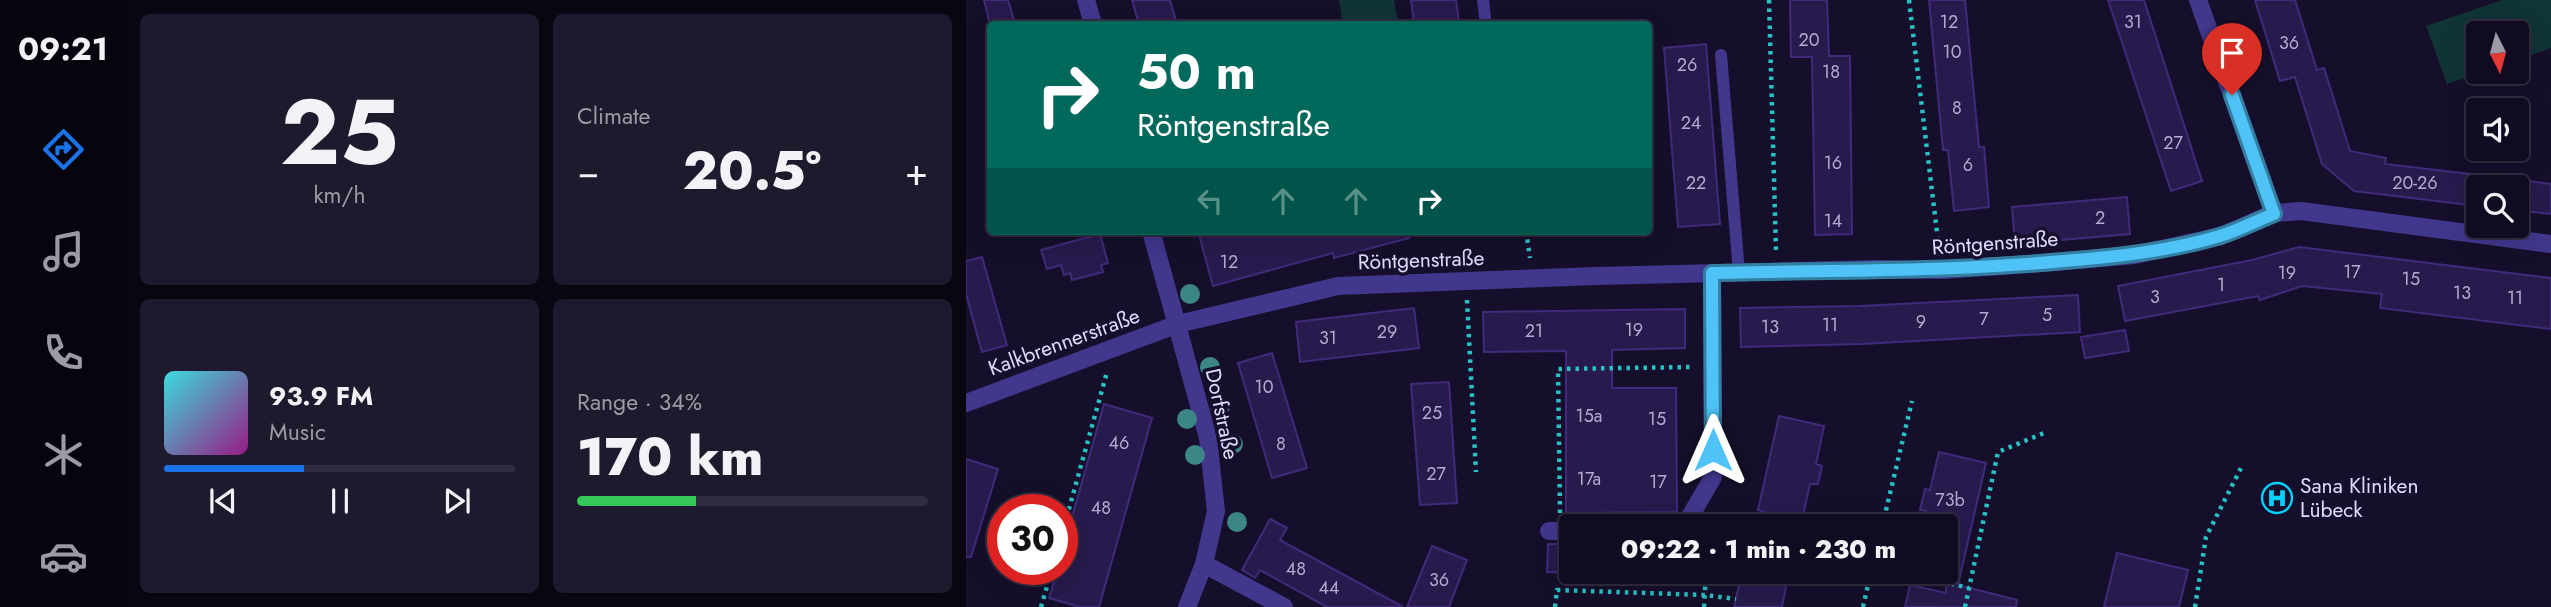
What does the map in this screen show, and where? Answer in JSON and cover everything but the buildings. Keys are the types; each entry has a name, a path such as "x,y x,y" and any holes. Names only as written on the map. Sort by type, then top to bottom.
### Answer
{"street":[{"path":"1086,0 1092,21"},
{"path":"2197,0 2274,214"},
{"name":"Röntgenstraße","path":"1178,324 1338,286 1740,272 1942,270 2135,255 2221,236 2274,214 2301,211 2551,244"},
{"name":"Dorfstraße","path":"1152,235 1208,438 1216,511 1204,564 1187,607"},
{"path":"1692,514 1713,477 1712,273"},
{"name":"Kalkbrennerstraße","path":"966,403 1178,324"},
{"path":"1204,564 1284,607"}],"lane":[{"path":"1483,0 1485,17"},
{"path":"1721,55 1740,272"}],"path":[{"path":"1769,0 1776,272"},
{"path":"1909,0 1942,270"},
{"path":"1527,235 1534,278"},
{"path":"1466,282 1476,472"},
{"path":"1074,494 1108,374 1101,351"},
{"path":"1560,514 1558,369 1713,366"},
{"path":"1885,514 1912,401"},
{"path":"1965,607 1998,452 2045,433"},
{"path":"2195,607 2207,537 2243,464"},
{"path":"1704,607 1705,584"},
{"path":"1863,607 1868,584"},
{"path":"1952,584 1969,588"},
{"path":"1041,607 1047,585"},
{"path":"1555,607 1557,590 1705,595 1736,600"}],"green space":[{"path":"1339,0 1394,0 1398,21 1342,21"},
{"path":"2502,0 2551,0 2551,48 2529,56 2529,21 2466,21 2466,77 2447,84 2426,26"}],"place":[{"name":"Sana Kliniken Lübeck","path":"2277,498"}],"route":[{"path":"1713,450 1712,273 1942,270 2043,263 2135,255 2221,236 2274,214 2232,95"}]}
